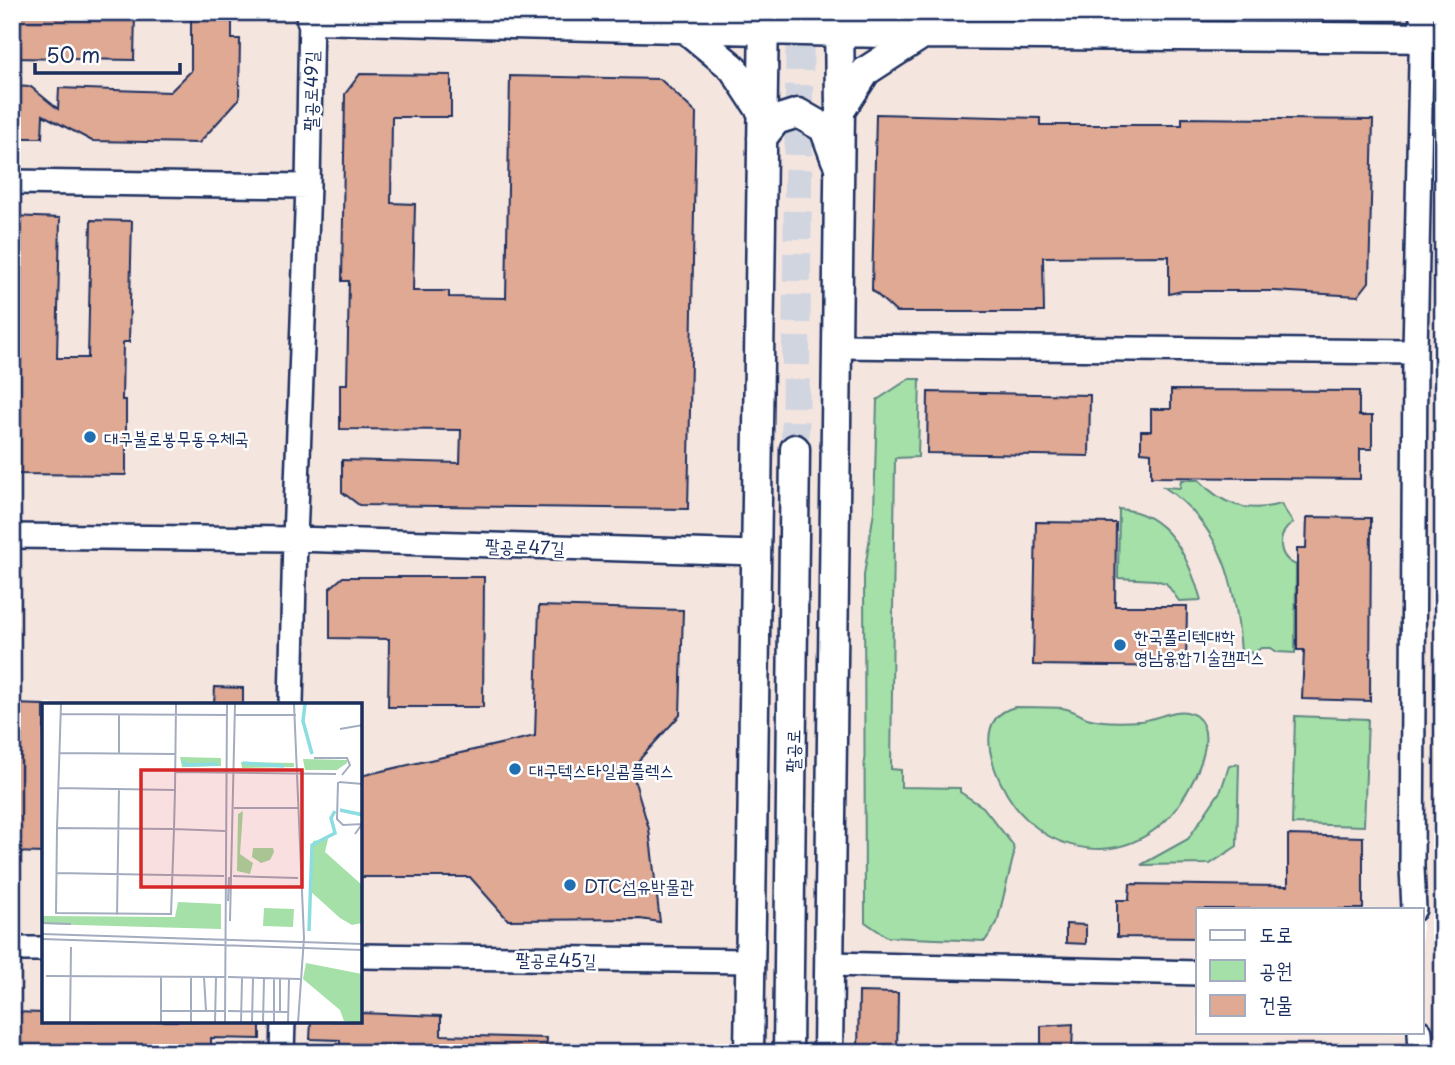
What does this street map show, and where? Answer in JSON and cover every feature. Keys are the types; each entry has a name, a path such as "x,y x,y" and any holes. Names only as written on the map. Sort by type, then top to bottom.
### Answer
{"main road":[{"path":"840,111 866,71 922,34 894,12"},
{"name":"팔공로49길","path":"311,16 763,21 797,30 839,22 922,34 1429,29"},
{"path":"695,20 733,68 762,125"},
{"path":"749,1053 763,21"},
{"path":"828,1053 839,22"},
{"path":"762,125 798,113 824,128 839,169"},
{"name":"팔공로","path":"788,1053 795,449"}],"street":[{"name":"팔공로49길","path":"295,539 308,186 311,16"},
{"path":"1414,908 1415,352 1429,29"},
{"path":"12,182 308,186"},
{"path":"836,346 1415,352"},
{"name":"팔공로47길","path":"12,536 295,539 756,553"},
{"path":"291,703 295,539"},
{"path":"12,949 42,949"},
{"name":"팔공로45길","path":"362,956 751,961"},
{"path":"830,964 1196,973"},
{"path":"282,1053 284,1023"},
{"path":"1420,1034 1421,1053"}],"shaded area":[{"path":"12,12 1443,12 1443,1053 12,1053"}],"green space":[{"path":"909,379 920,379 918,457 895,458 891,769 901,770 901,787 960,788 960,792 983,807 1013,845 1014,854 997,923 985,941 887,937 865,922 864,575 874,511 877,400"},
{"path":"1181,480 1199,480 1217,496 1236,505 1257,508 1281,504 1293,523 1284,533 1281,545 1285,557 1296,565 1295,653 1277,652 1271,648 1261,648 1254,653 1241,652 1235,604 1223,559 1200,520 1164,487 1180,488"},
{"path":"1119,509 1136,512 1164,528 1183,554 1201,600 1179,601 1166,583 1155,580 1118,578"},
{"path":"1015,707 1062,708 1093,720 1113,722 1147,720 1176,712 1189,713 1196,716 1203,726 1203,755 1198,771 1181,802 1163,823 1149,833 1110,848 1094,849 1072,845 1045,834 1028,821 1007,794 994,766 989,736 993,724 1001,714"},
{"path":"1295,716 1368,719 1364,826 1292,824"},
{"path":"1239,764 1237,846 1210,864 1141,865 1188,839 1221,790 1229,766"}],"building":[{"path":"12,12 135,12 134,60 12,58"},
{"path":"191,12 232,12 232,39 240,39 239,99 199,143 92,141 43,115 42,138 12,138 12,86 31,87 58,109 59,88 170,92 191,71"},
{"path":"360,74 451,75 451,117 392,117 391,203 415,204 413,291 449,291 449,297 506,298 510,76 660,79 696,113 688,509 359,505 342,492 342,460 460,463 461,430 340,429 340,384 347,384 349,281 342,281 345,94"},
{"path":"876,114 1040,118 1040,125 1182,125 1182,118 1373,120 1369,282 1358,296 1274,291 1182,291 1169,294 1169,256 1043,257 1044,312 896,312 872,290"},
{"path":"12,216 60,218 57,358 88,358 91,220 132,221 129,342 123,342 122,400 126,400 126,475 12,474"},
{"path":"1171,390 1359,391 1359,416 1372,416 1372,449 1360,449 1360,479 1151,477 1151,453 1141,452 1141,431 1151,431 1151,409 1171,409"},
{"path":"928,392 1090,395 1089,456 927,453"},
{"path":"1307,517 1371,518 1370,701 1302,699 1304,650 1297,650 1297,548 1306,548"},
{"path":"1036,522 1116,523 1115,606 1187,606 1186,667 1033,665"},
{"path":"343,577 484,577 483,707 388,707 389,639 330,638 330,588"},
{"name":"대구텍스타일콤플렉스","path":"539,606 683,610 680,715 638,761 635,782 649,829 660,922 640,919 508,920 470,877 362,877 362,776 535,736"},
{"path":"215,687 243,688 243,703 214,703"},
{"path":"12,704 42,705 42,853 12,852"},
{"path":"1288,835 1363,837 1363,908 1196,908 1196,938 1117,937 1117,900 1129,900 1130,884 1288,886"},
{"path":"1066,924 1086,925 1086,944 1066,943"},
{"path":"859,992 898,993 897,1053 858,1053"},
{"path":"12,1012 42,1013 42,1023 260,1023 260,1039 211,1038 211,1053 12,1053"},
{"path":"362,1013 441,1016 441,1035 547,1038 546,1053 340,1053 340,1040 310,1039 311,1023 362,1023"},
{"path":"1073,1024 1072,1053 1041,1053 1041,1026"}],"tunnel":[{"path":"795,449 800,12"}],"place":[{"name":"대구불로봉무동우체국","path":"90,437"},
{"name":"한국폴리텍대학 영남융합기술캠퍼스","path":"1120,645"},
{"name":"대구텍스타일콤플렉스","path":"515,769"},
{"name":"DTC섬유박물관","path":"570,885"}]}
